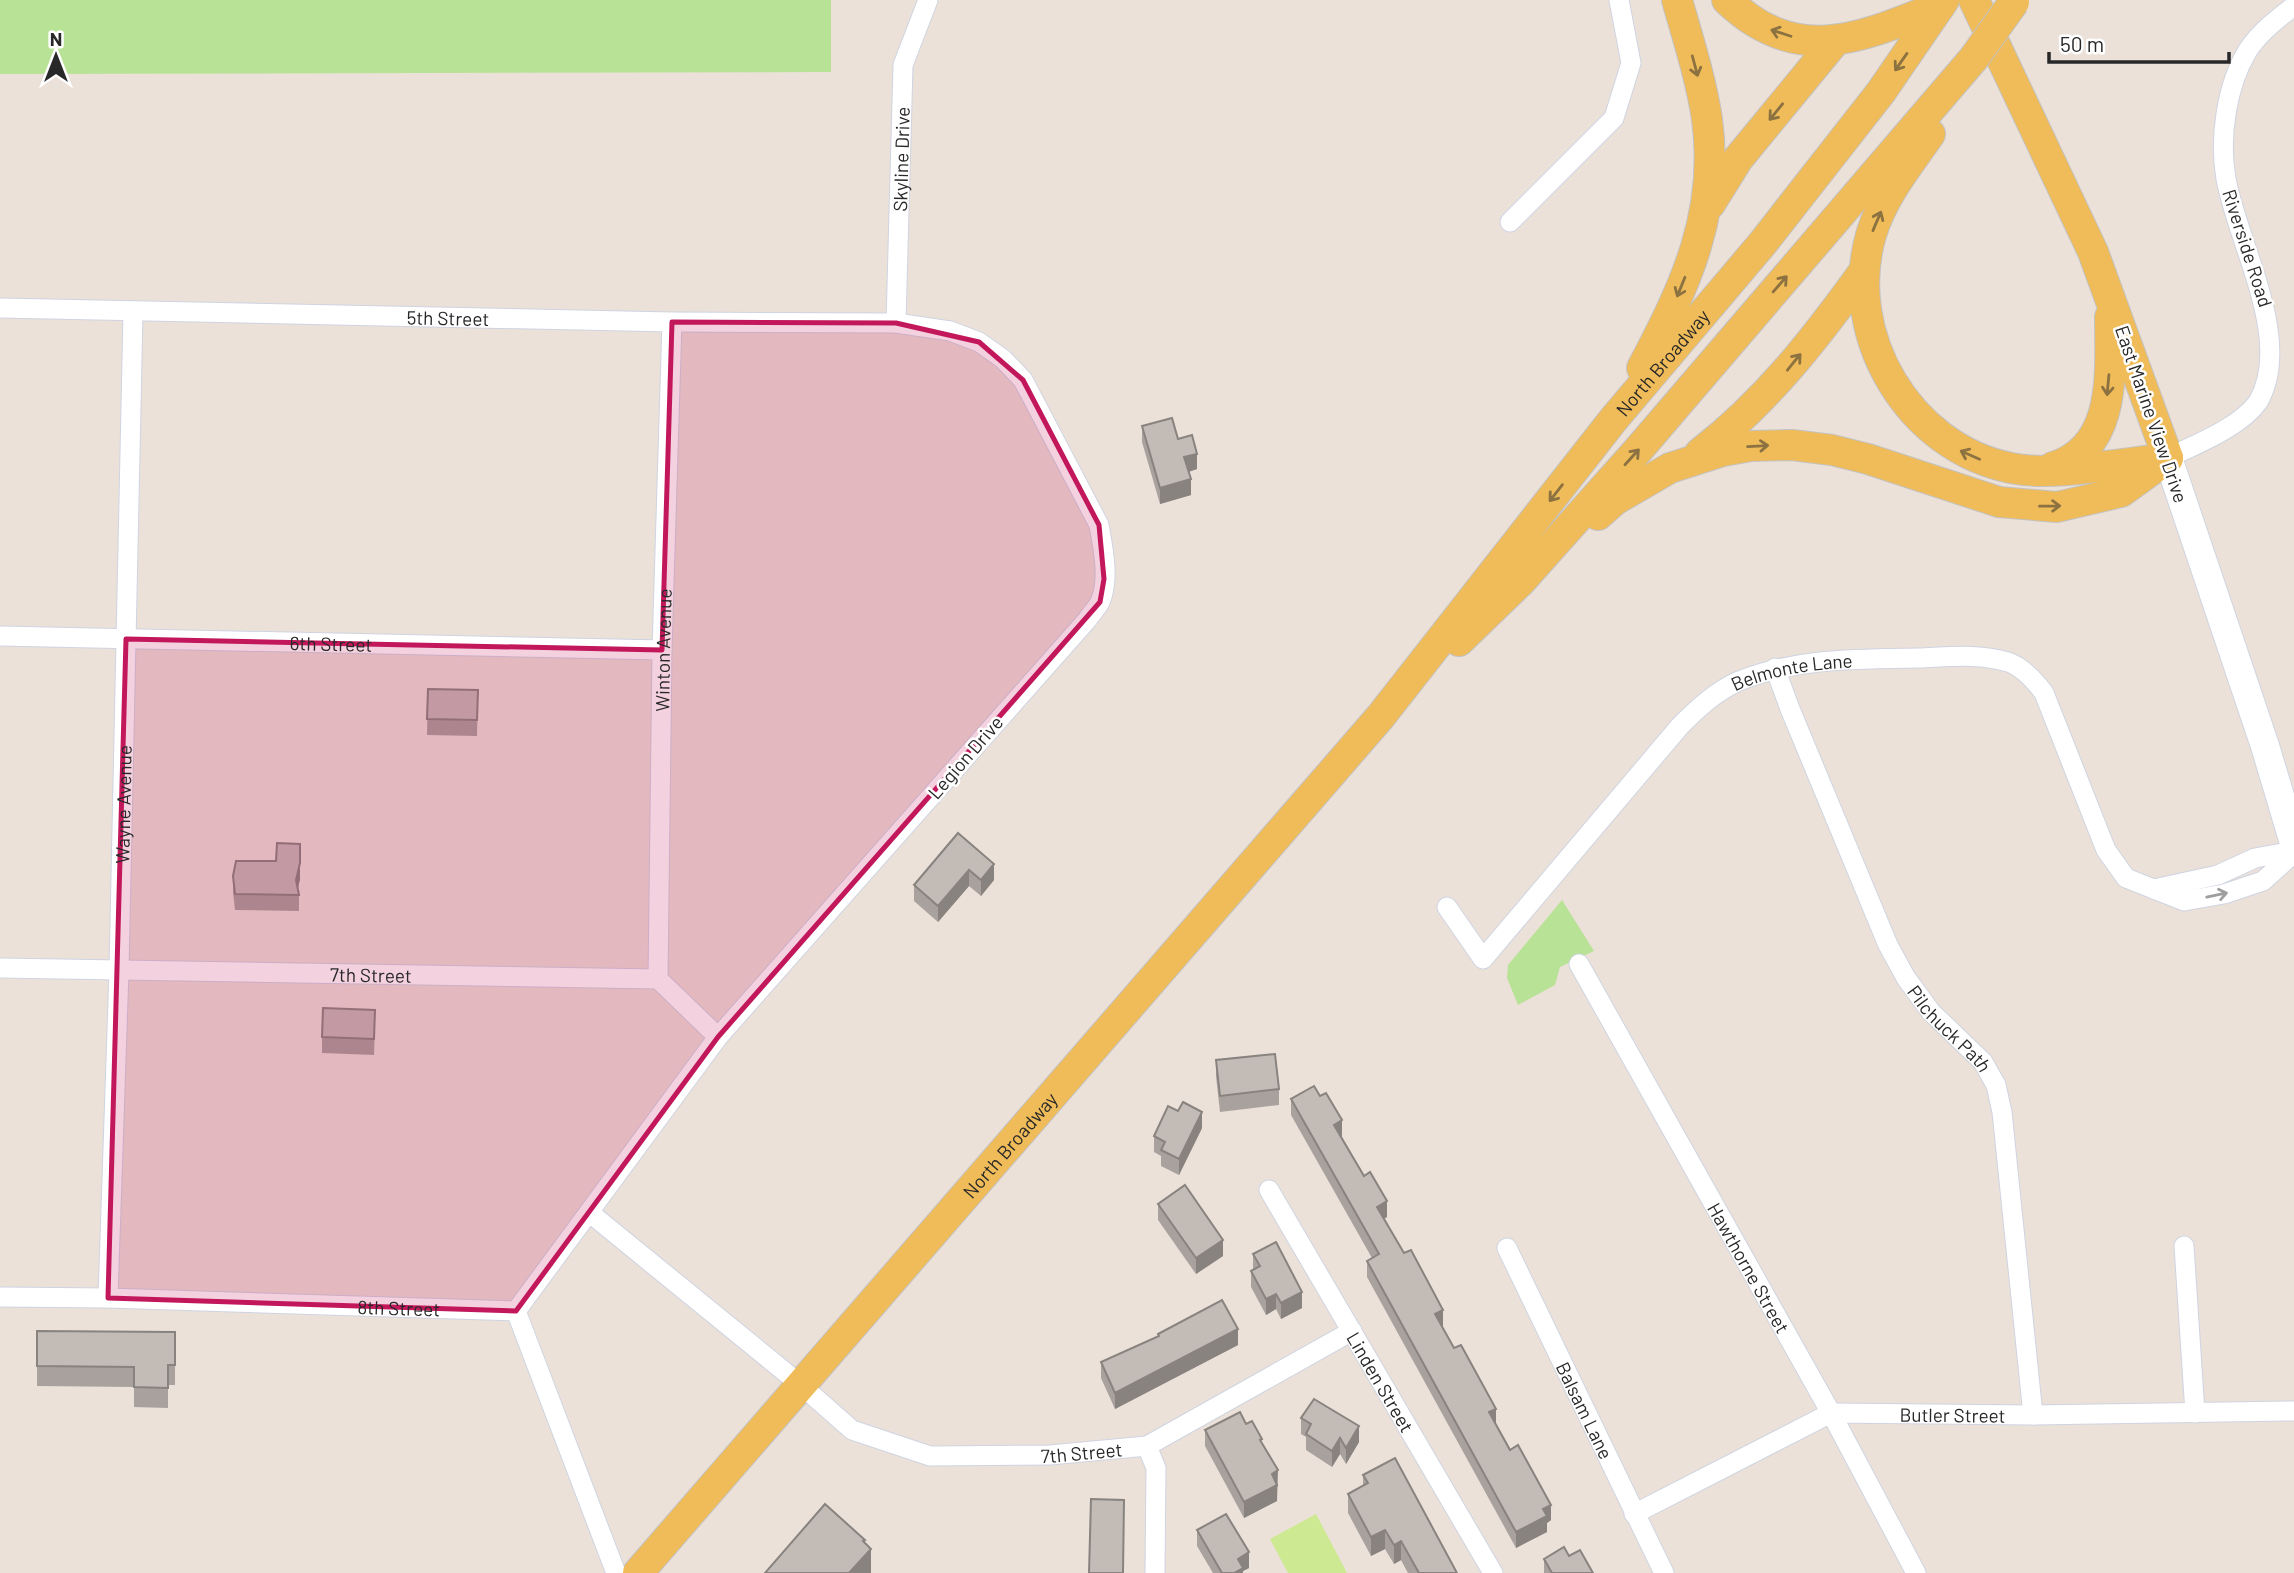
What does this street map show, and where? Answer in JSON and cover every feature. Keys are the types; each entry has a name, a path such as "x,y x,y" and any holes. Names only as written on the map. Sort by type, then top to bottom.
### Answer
{"main road":[{"path":"1613,420 1679,291 1707,208 1710,158 1707,117 1677,0"},
{"path":"1727,0 1748,18 1783,34 1803,39 1835,41 1879,30 1942,3"},
{"name":"East Marine View Drive","path":"1974,0 2093,252 2109,293 2266,747 2294,843"},
{"path":"2015,1 1974,58 1935,128 1888,194 1871,235 1864,271 1866,309 1871,335 1884,369 1903,400 1926,425 1965,454 2010,468 2036,471 2168,458"},
{"name":"North Broadway","path":"638,1573 1381,716 1613,420 1762,244 1881,92 1942,3"},
{"path":"1707,208 1738,159 1835,41"},
{"name":"North Broadway","path":"1381,716 1521,581 1648,438 1974,58"},
{"path":"1521,581 1615,500 1647,480 1691,459 1723,435 1774,387 1864,271"},
{"path":"2036,471 2063,464 2094,436 2103,419 2109,390 2109,293"},
{"path":"1691,459 1751,446 1792,445 1832,450 1868,459 1999,502 2057,507 2121,492 2168,458"}],"street":[{"name":"Skyline Drive","path":"896,323 902,65 928,0"},
{"path":"1510,222 1614,118 1631,63 1619,0"},
{"name":"Riverside Road","path":"2168,458 2229,427 2257,404 2270,383 2275,353 2273,324 2226,180 2224,134 2232,87 2248,51 2268,27 2294,6"},
{"name":"5th Street","path":"0,309 672,323 896,323"},
{"name":"Wayne Avenue","path":"108,1298 119,971 133,312"},
{"name":"Winton Avenue","path":"658,979 662,650 672,323"},
{"name":"Legion Drive","path":"516,1311 718,1037 1087,620 1100,602 1104,579 1104,550 1099,525 1023,380 1003,359 979,342 950,331 896,323"},
{"name":"6th Street","path":"0,636 662,650"},
{"name":"Belmonte Lane","path":"1447,907 1483,959 1680,726 1706,701 1736,682 1775,668 1837,660 1977,656 2010,662 2030,676 2045,692 2106,850 2126,878 2152,889 2218,875 2256,858 2294,852"},
{"name":"Pilchuck Path","path":"1775,668 1888,945 1906,978 1931,1012 1983,1062 1996,1085 2002,1112 2033,1415"},
{"name":"Hawthorne Street","path":"1579,964 1831,1413 1916,1573"},
{"name":"7th Street","path":"0,968 658,979"},
{"path":"658,979 718,1037"},
{"name":"Linden Street","path":"1269,1190 1493,1573"},
{"path":"590,1213 802,1385"},
{"path":"2184,1246 2195,1413"},
{"name":"Balsam Lane","path":"1507,1248 1664,1573"},
{"name":"8th Street","path":"0,1297 516,1311"},
{"path":"516,1311 616,1573"},
{"name":"7th Street","path":"802,1385 852,1430 930,1457 1050,1455 1147,1446 1352,1331"},
{"name":"Butler Street","path":"1634,1514 1831,1413 2033,1415 2294,1410"},
{"path":"1147,1446 1156,1468 1155,1573"}],"highlighted area":[{"path":"672,322 896,323 979,342 1023,380 1099,525 1104,579 1100,602 718,1037 516,1311 108,1298 126,639 662,650"}],"green space":[{"path":"0,0 831,0 831,72 0,74"},
{"path":"1562,900 1594,951 1560,967 1555,985 1518,1005 1507,978 1508,965"},
{"path":"1316,1514 1347,1573 1288,1573 1270,1539"}],"building":[{"path":"1172,418 1178,439 1192,435 1197,454 1184,457 1191,479 1160,488 1142,426"},
{"path":"428,689 478,690 477,720 427,719"},
{"path":"958,833 994,864 981,880 969,870 938,906 914,885"},
{"path":"277,843 300,844 296,880 299,895 235,894 233,876 236,861 276,861"},
{"path":"323,1008 375,1010 374,1039 322,1037"},
{"path":"1275,1054 1279,1089 1220,1096 1216,1060"},
{"path":"1314,1086 1320,1096 1326,1093 1342,1120 1334,1125 1364,1176 1370,1172 1387,1201 1377,1207 1404,1253 1411,1250 1443,1310 1435,1314 1454,1348 1461,1345 1496,1409 1489,1412 1510,1450 1518,1445 1551,1505 1543,1509 1547,1516 1516,1532 1367,1261 1379,1254 1291,1099"},
{"path":"1183,1102 1202,1112 1179,1159 1161,1150 1165,1142 1154,1136 1168,1106 1178,1111"},
{"path":"1185,1185 1223,1240 1196,1258 1158,1204"},
{"path":"1276,1242 1302,1292 1281,1303 1276,1294 1266,1299 1251,1271 1260,1266 1253,1254"},
{"path":"1222,1300 1238,1329 1115,1393 1101,1362 1159,1336 1158,1334"},
{"path":"37,1331 175,1332 175,1365 168,1365 168,1388 134,1387 134,1367 37,1366"},
{"path":"1314,1399 1359,1426 1346,1448 1340,1438 1332,1451 1306,1434 1311,1424 1301,1418"},
{"path":"1240,1412 1246,1424 1252,1421 1278,1470 1272,1474 1277,1485 1244,1502 1205,1430"},
{"path":"1395,1458 1457,1573 1419,1573 1401,1541 1394,1545 1385,1530 1371,1537 1348,1494 1368,1483 1363,1475"},
{"path":"1091,1499 1124,1500 1123,1573 1089,1573"},
{"path":"825,1504 865,1540 863,1541 871,1549 849,1573 765,1573"},
{"path":"1226,1514 1249,1552 1238,1559 1243,1568 1234,1573 1222,1573 1197,1530"},
{"path":"1564,1547 1569,1556 1580,1550 1593,1573 1552,1573 1544,1559"}]}
